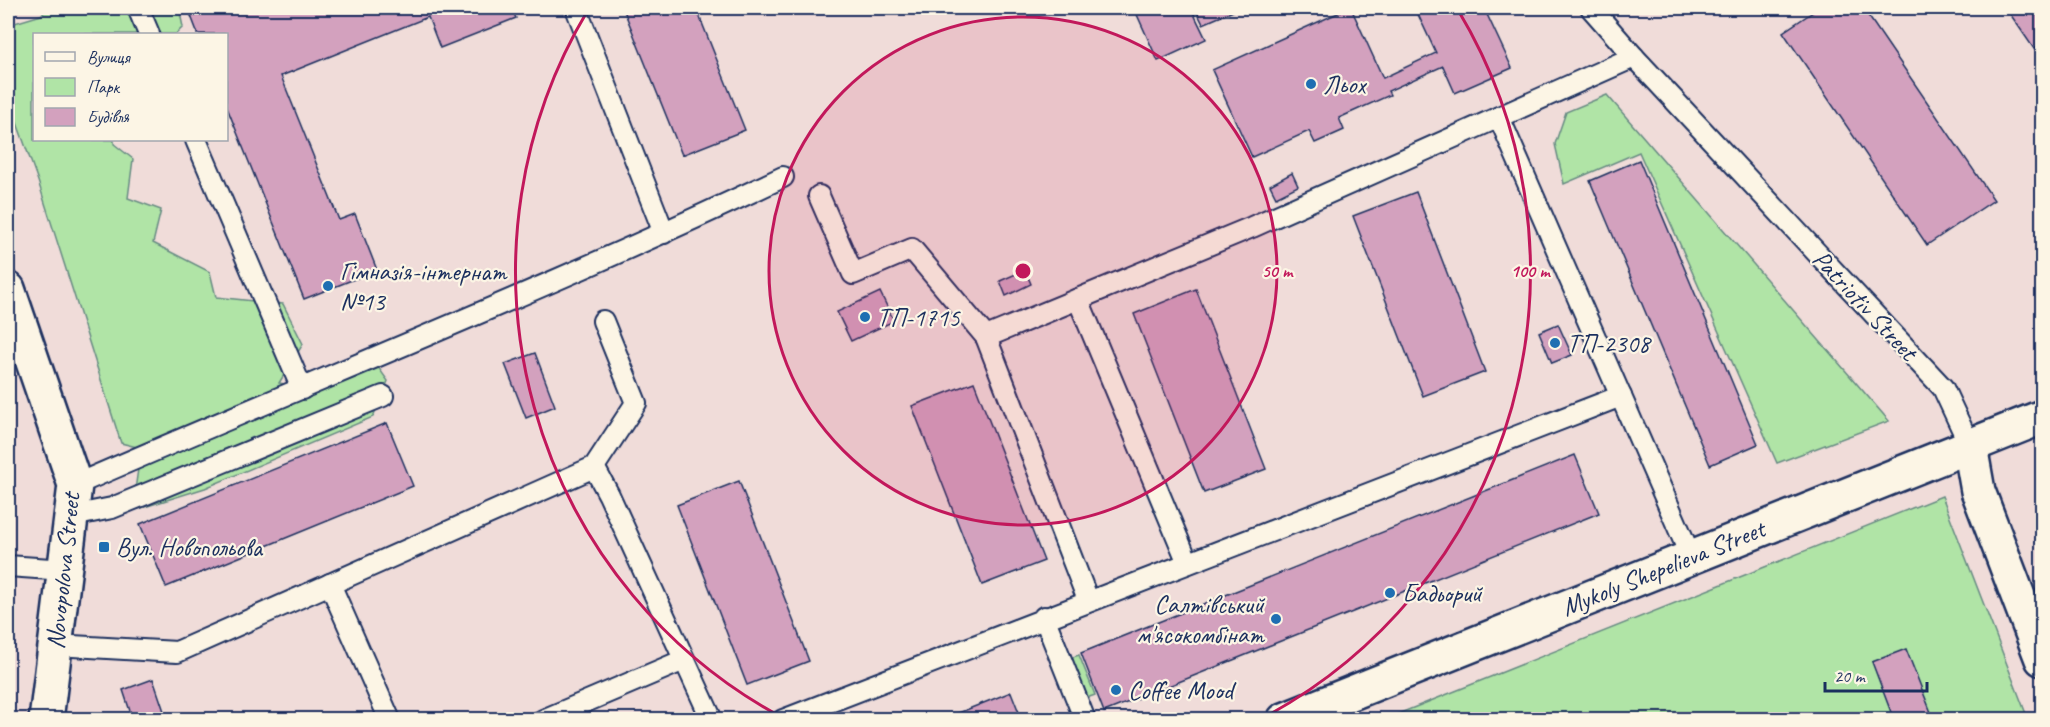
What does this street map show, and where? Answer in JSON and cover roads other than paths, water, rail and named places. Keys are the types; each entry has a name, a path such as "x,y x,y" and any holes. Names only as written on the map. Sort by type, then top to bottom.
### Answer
{"street":[{"name":"Novopolova Street","path":"8,289 73,500 46,720"},
{"name":"Mykoly Shepelieva Street","path":"1287,719 2043,417"},
{"name":"Patriotiv Street","path":"1970,446 1978,491 2043,659"}],"lane":[{"path":"138,8 149,33"},
{"path":"576,8 664,233"},
{"name":"Patriotiv Street","path":"1591,8 1943,388 1970,446"},
{"path":"986,337 1252,227 1634,57"},
{"path":"1499,117 1691,557"},
{"path":"196,141 302,389"},
{"path":"73,500 302,389 664,233 783,177"},
{"path":"819,196 853,274 912,249 986,337 1088,600"},
{"path":"1078,299 1188,563"},
{"path":"55,645 177,652 594,467 636,403 603,321"},
{"path":"73,500 112,508 383,396"},
{"path":"783,720 1044,617 1621,396"},
{"path":"594,467 712,720"},
{"path":"8,566 65,570"},
{"path":"330,584 390,720"},
{"path":"1044,617 1084,720"},
{"path":"543,720 684,660"}],"place":[{"name":"Льох","path":"1311,84"},
{"name":"Гімназія-інтернат №13","path":"328,286"},
{"name":"ТП-1715","path":"865,317"},
{"name":"ТП-2308","path":"1555,343"},
{"name":"Вул. Новопольова","path":"104,547"},
{"name":"Бадьорий","path":"1390,593"},
{"name":"Салтівський м'ясокомбінат","path":"1276,619"},
{"name":"Coffee Mood","path":"1116,690"}]}
